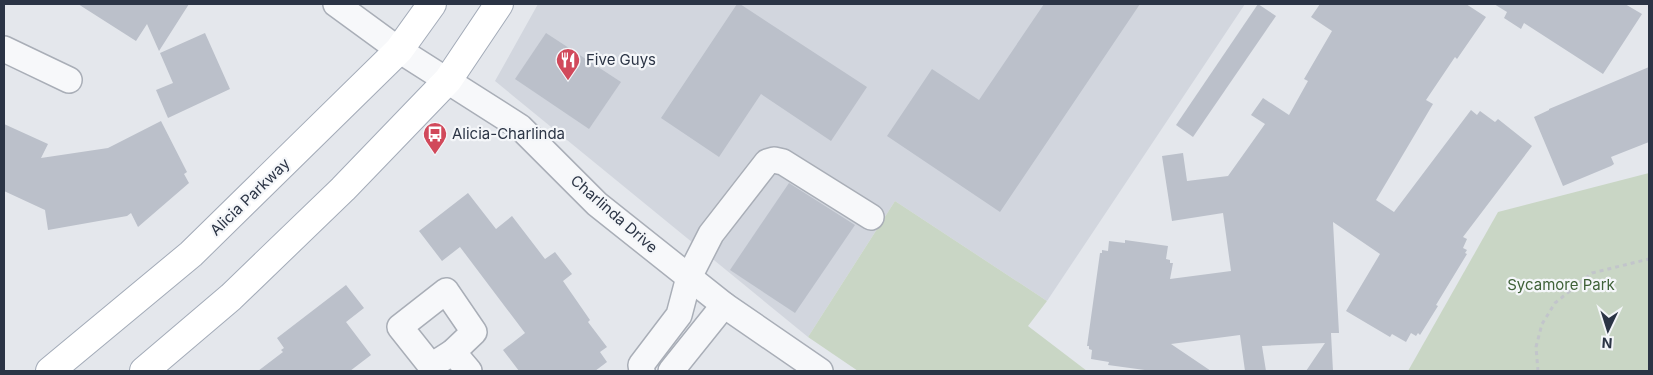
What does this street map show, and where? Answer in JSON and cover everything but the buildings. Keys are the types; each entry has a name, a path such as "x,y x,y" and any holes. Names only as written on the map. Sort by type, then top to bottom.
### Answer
{"main road":[{"name":"Alicia Parkway","path":"50,371 191,254 399,50 432,4"},
{"path":"144,371 231,298 342,190 448,80 499,4"}],"street":[{"name":"Charlinda Drive","path":"336,4 399,50 520,127 597,204 724,305 820,371"},
{"path":"4,49 69,80"},
{"path":"642,371 641,365 679,315 689,277 712,234 767,162 774,160 783,162 871,217"},
{"path":"670,371 724,305"},
{"path":"454,352 469,371"}],"path":[{"path":"1538,371 1536,347 1542,324 1555,303 1592,273 1649,259"}],"shaded area":[{"path":"538,4 1245,4 1047,301 895,201 808,337 495,81"}],"green space":[{"name":"Sycamore Park","path":"1649,173 1649,371 1408,371 1498,212"},
{"path":"895,201 1047,301 1028,326 1087,371 858,371 808,337"}],"place":[{"name":"Five Guys","path":"568,81"},
{"name":"Alicia-Charlinda","path":"435,155"}]}
